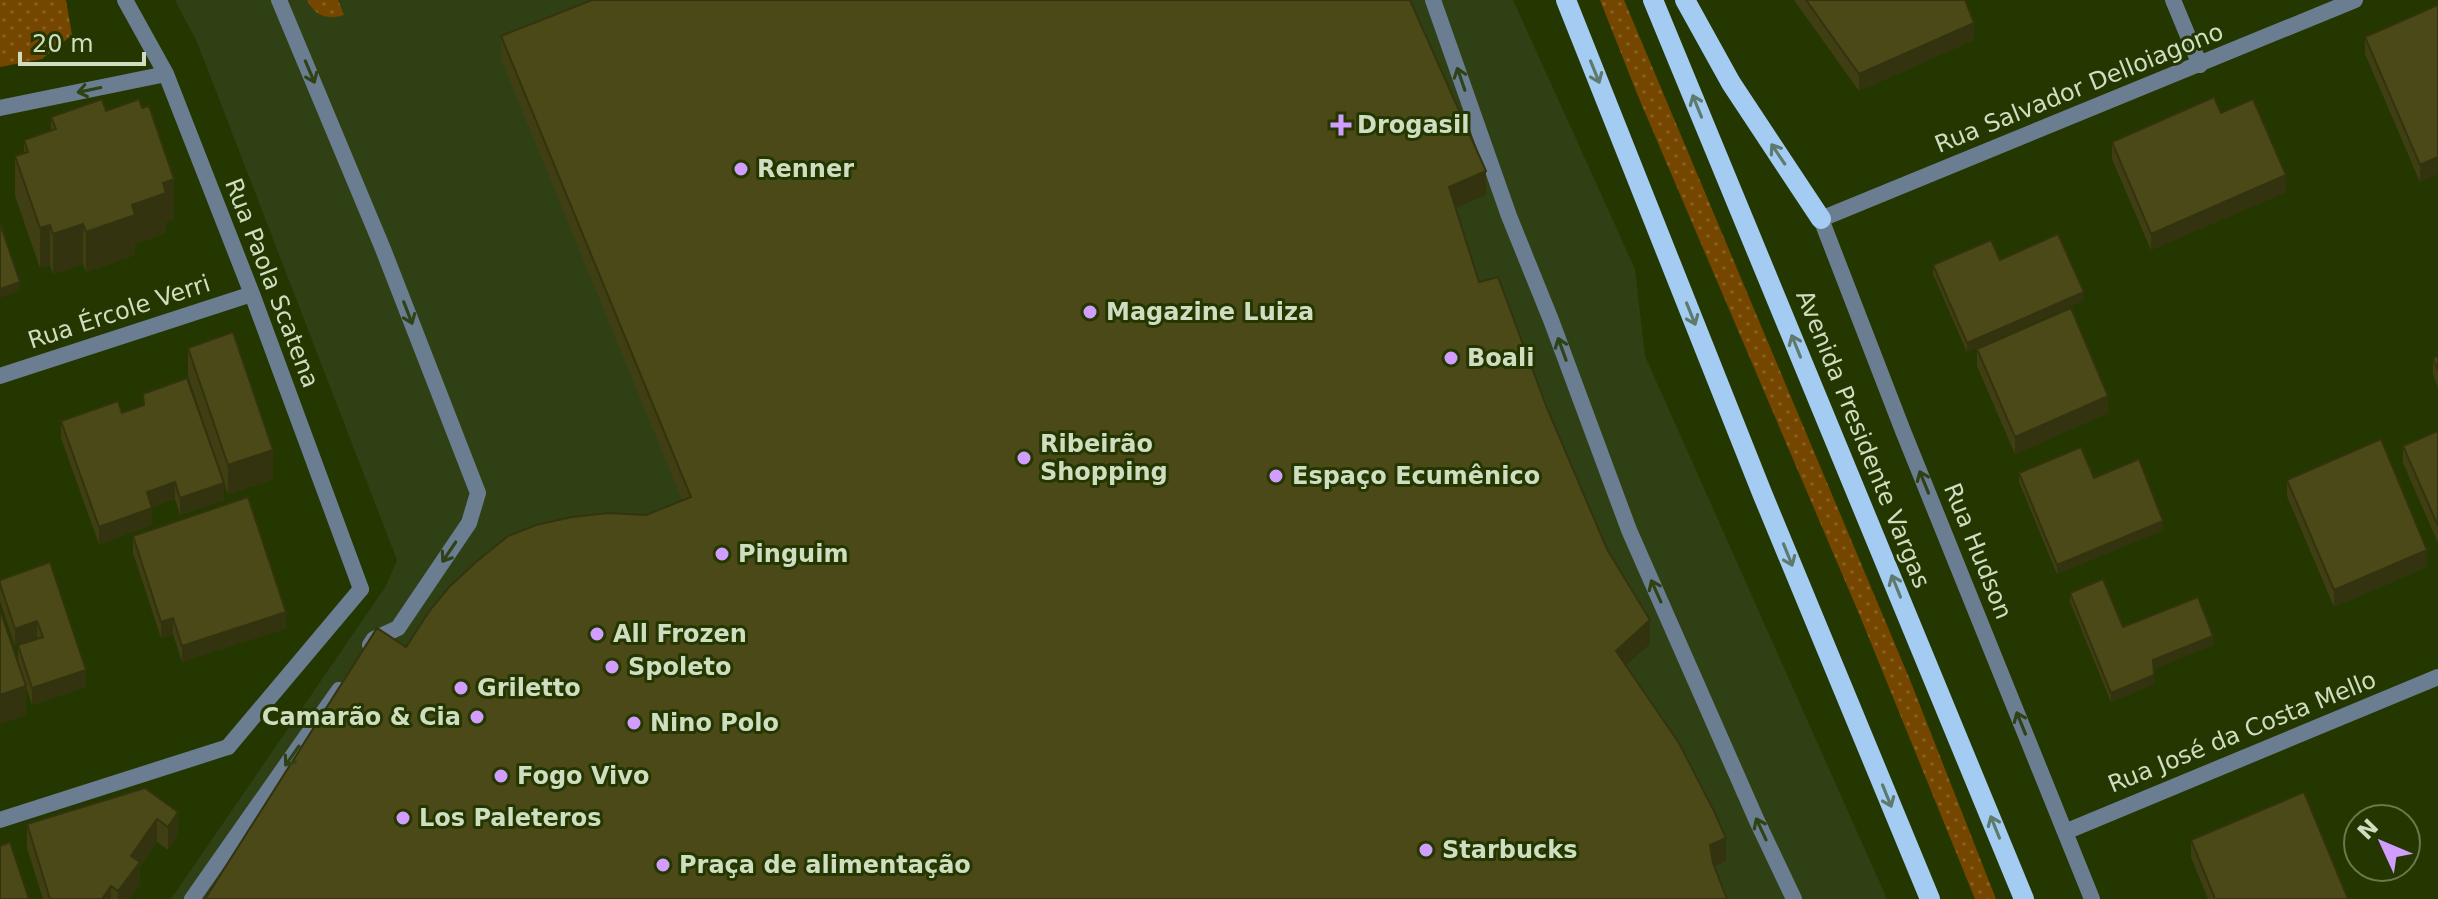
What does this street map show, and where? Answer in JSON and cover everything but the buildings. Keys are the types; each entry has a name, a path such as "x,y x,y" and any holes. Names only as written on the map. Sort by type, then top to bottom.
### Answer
{"main road":[{"path":"1566,0 1762,493 1930,899"},
{"name":"Avenida Presidente Vargas","path":"1653,0 2024,899"},
{"path":"1685,0 1731,83 1821,219"}],"street":[{"name":"Rua Paola Scatena","path":"0,820 228,747 361,589 252,294 166,74 125,0"},
{"path":"279,0 383,249 478,493 469,523 398,628 374,639 365,652"},
{"path":"1433,0 1509,216 1629,530 1794,899"},
{"path":"2173,0 2200,65"},
{"name":"Rua Salvador Delloiagono","path":"1821,219 2355,0"},
{"path":"0,108 166,74"},
{"name":"Rua Hudson","path":"1821,219 2092,899"},
{"name":"Rua Ércole Verri","path":"0,376 252,294"},
{"name":"Rua José da Costa Mello","path":"2065,832 2438,677"},
{"path":"192,899 347,678"}],"shaded area":[{"path":"0,0 66,0 72,35 42,59 0,67"},
{"name":"Ribeirão Shopping","path":"175,0 1513,0 1635,269 1645,356 1887,899 171,899 386,586 397,560 197,42"},
{"path":"307,0 338,0 344,15 322,15"},
{"path":"1600,0 1624,0 1910,680 1996,899 1975,899 1860,616"}],"place":[{"name":"Drogasil","path":"1341,125"},
{"name":"Renner","path":"741,169"},
{"name":"Magazine Luiza","path":"1090,312"},
{"name":"Boali","path":"1451,358"},
{"name":"Ribeirão Shopping","path":"1024,458"},
{"name":"Espaço Ecumênico","path":"1276,476"},
{"name":"Pinguim","path":"722,554"},
{"name":"All Frozen","path":"597,634"},
{"name":"Spoleto","path":"612,667"},
{"name":"Griletto","path":"461,688"},
{"name":"Camarão & Cia","path":"477,717"},
{"name":"Nino Polo","path":"634,723"},
{"name":"Fogo Vivo","path":"501,776"},
{"name":"Los Paleteros","path":"403,818"},
{"name":"Starbucks","path":"1426,850"},
{"name":"Praça de alimentação","path":"663,865"}]}
